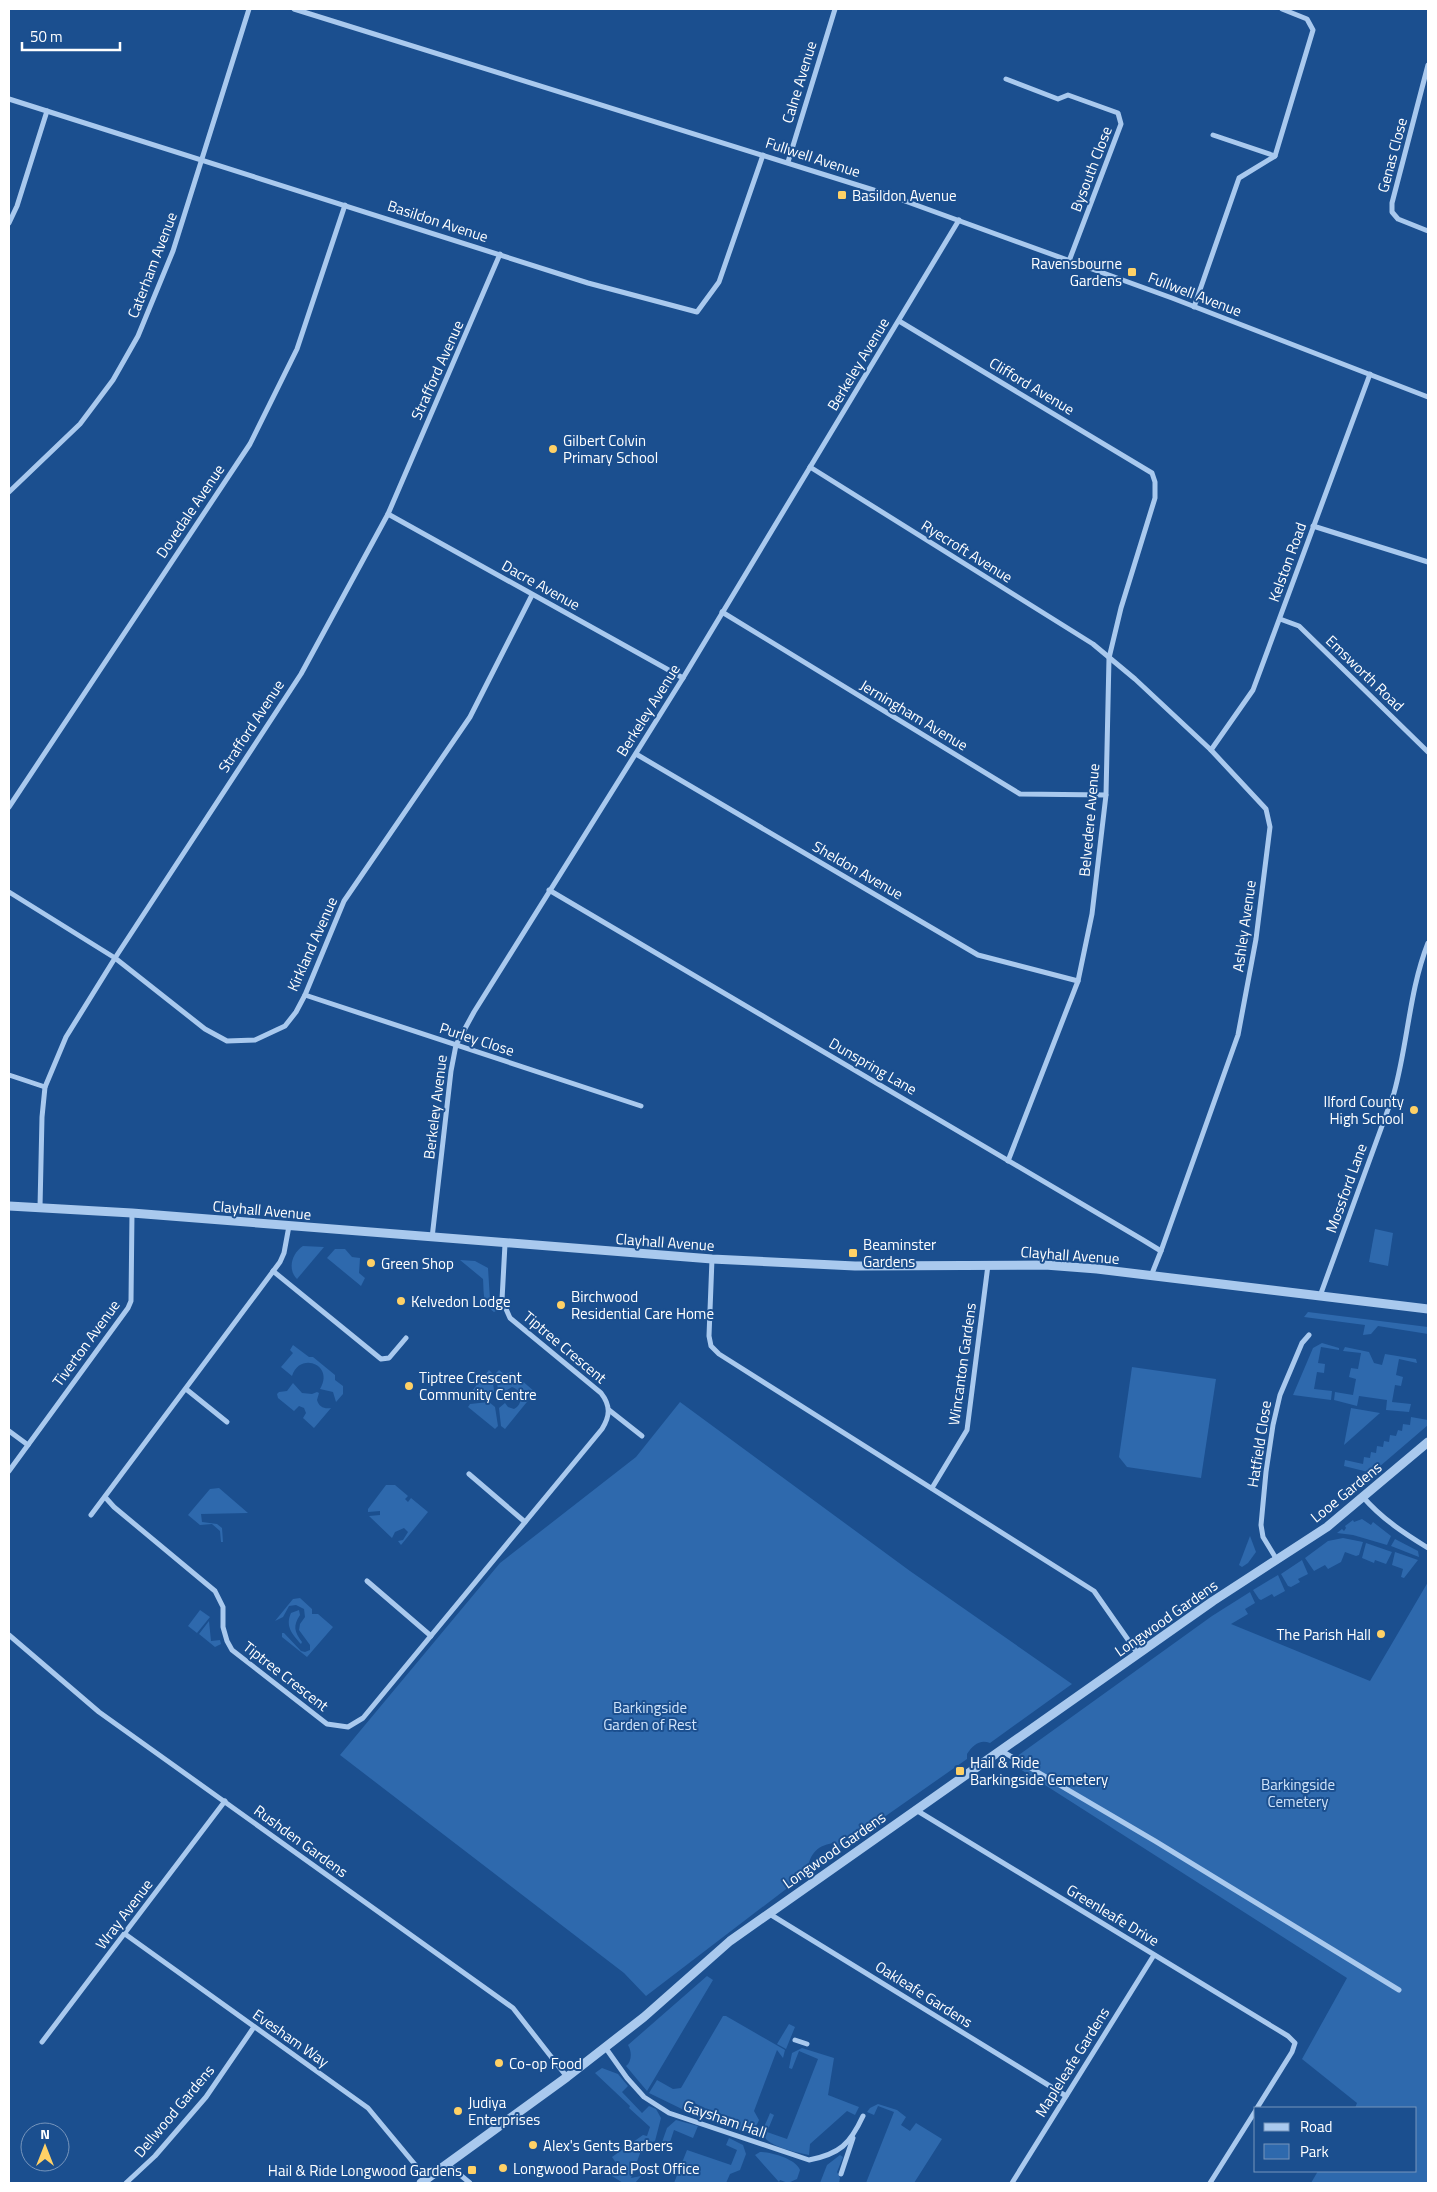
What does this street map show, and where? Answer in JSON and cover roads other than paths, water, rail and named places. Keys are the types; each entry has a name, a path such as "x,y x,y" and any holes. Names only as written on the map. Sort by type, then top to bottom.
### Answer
{"street":[{"name":"Caterham Avenue","path":"9,492 80,424 117,373 138,336 173,251 249,9"},
{"name":"Fullwell Avenue","path":"294,9 883,193 1194,306 1428,397"},
{"name":"Calne Avenue","path":"788,162 835,9"},
{"path":"1194,306 1239,178 1275,156 1313,30 1308,19 1282,9"},
{"name":"Genas Close","path":"1428,65 1392,203 1392,212 1398,219 1428,231"},
{"name":"Bysouth Close","path":"1006,79 1058,99 1068,95 1118,113 1121,124 1069,261"},
{"name":"Basildon Avenue","path":"9,99 588,283 697,312 720,282 764,155"},
{"path":"9,223 47,111"},
{"path":"1212,135 1275,156"},
{"name":"Dovedale Avenue","path":"9,807 250,444 297,349 345,205"},
{"name":"Berkeley Avenue","path":"432,1238 451,1071 456,1045 474,1012 549,890 683,678 959,220"},
{"name":"Strafford Avenue","path":"40,1207 42,1117 45,1087 66,1037 115,958 300,674 388,514 500,254"},
{"name":"Clifford Avenue","path":"899,321 1152,473"},
{"name":"Kelston Road","path":"1211,750 1253,690 1370,374"},
{"name":"Ryecroft Avenue","path":"810,467 1093,644 1109,658"},
{"name":"Belvedere Avenue","path":"1008,1160 1078,981 1092,914 1106,795 1109,658 1120,608 1155,498 1155,482 1152,473"},
{"name":"Dacre Avenue","path":"388,514 683,678"},
{"path":"1313,526 1428,562"},
{"name":"Kirkland Avenue","path":"9,892 115,958 205,1029 227,1041 254,1040 285,1026 296,1012 305,995 344,901 470,716 532,595"},
{"name":"Jerningham Avenue","path":"722,612 1020,794 1106,795"},
{"name":"Emsworth Road","path":"1280,619 1298,626 1428,752"},
{"name":"Ashley Avenue","path":"1109,658 1211,750 1266,809 1270,827 1256,939 1238,1035 1161,1251"},
{"name":"Sheldon Avenue","path":"636,754 978,954 1078,981"},
{"name":"Dunspring Lane","path":"549,890 1161,1251"},
{"name":"Mossford Lane","path":"1320,1296 1394,1093 1403,1063 1419,970 1428,943"},
{"name":"Purley Close","path":"305,995 641,1106"},
{"path":"9,1075 45,1087"},
{"name":"Clayhall Avenue","path":"9,1206 132,1213 712,1259 855,1266 1045,1265 1428,1310"},
{"name":"Tiverton Avenue","path":"9,1471 128,1308 131,1301 132,1213"},
{"path":"91,1515 273,1271 284,1253 289,1226"},
{"name":"Tiptree Crescent","path":"105,1496 114,1507 215,1591 223,1607 223,1626 227,1641 232,1650 327,1724 348,1727 362,1718 608,1421 608,1402 593,1386 510,1318 502,1300 505,1244"},
{"path":"1151,1276 1161,1251"},
{"path":"712,1259 709,1336 712,1346 719,1354 1094,1591 1138,1654"},
{"name":"Wincanton Gardens","path":"932,1488 967,1430 988,1265"},
{"path":"273,1271 380,1359 389,1358 406,1338"},
{"name":"Hatfield Close","path":"1277,1560 1263,1537 1261,1526 1266,1472 1273,1425 1280,1395 1302,1343 1308,1335"},
{"path":"186,1389 227,1422"},
{"name":"Tiptree Crescent","path":"609,1410 642,1436"},
{"path":"9,1431 28,1445"},
{"name":"Looe Gardens","path":"1277,1560 1327,1527 1428,1442"},
{"path":"469,1474 525,1522"},
{"path":"1363,1497 1378,1514 1398,1530 1428,1548"},
{"name":"Longwood Gardens","path":"424,2181 568,2077 644,2017 730,1941 768,1913 1213,1601 1277,1560"},
{"path":"367,1581 431,1636"},
{"name":"Rushden Gardens","path":"9,1635 99,1712 513,2008 568,2077"},
{"path":"1000,1750 1164,1846 1399,1990"},
{"name":"Wray Avenue","path":"42,2042 225,1801"},
{"name":"Greenleafe Drive","path":"916,1810 1288,2036 1295,2043 1292,2052 1257,2107"},
{"name":"Oakleafe Gardens","path":"768,1913 1066,2096"},
{"name":"Evesham Way","path":"125,1934 368,2108 424,2181"},
{"name":"Mapleleafe Gardens","path":"1012,2183 1154,1955"},
{"name":"Dellwood Gardens","path":"126,2183 155,2156 206,2097 254,2027"},
{"path":"794,2040 807,2044"},
{"name":"Gaysham Hall","path":"605,2047 627,2078 644,2097 669,2113 755,2144 809,2160 828,2156 845,2146 855,2133"},
{"path":"1210,2183 1254,2112"},
{"name":"Gaysham Hall","path":"841,2174 863,2116"},
{"path":"447,2164 470,2183"}],"place":[{"name":"Basildon Avenue","path":"842,195"},
{"name":"Ravensbourne Gardens","path":"1132,272"},
{"name":"Gilbert Colvin Primary School","path":"553,449"},
{"name":"Ilford County High School","path":"1414,1110"},
{"name":"Beaminster Gardens","path":"853,1253"},
{"name":"Green Shop","path":"371,1263"},
{"name":"Kelvedon Lodge","path":"401,1301"},
{"name":"Birchwood Residential Care Home","path":"561,1305"},
{"name":"Tiptree Crescent Community Centre","path":"409,1386"},
{"name":"The Parish Hall","path":"1381,1634"},
{"name":"Hail & Ride Barkingside Cemetery","path":"960,1771"},
{"name":"Co-op Food","path":"499,2063"},
{"name":"Judiya Enterprises","path":"458,2111"},
{"name":"Alex's Gents Barbers","path":"533,2145"},
{"name":"Longwood Parade Post Office","path":"503,2168"},
{"name":"Hail & Ride Longwood Gardens","path":"472,2170"}],"park label":[{"name":"Barkingside Garden of Rest","path":"650,1716"},
{"name":"Barkingside Cemetery","path":"1298,1792"}]}
